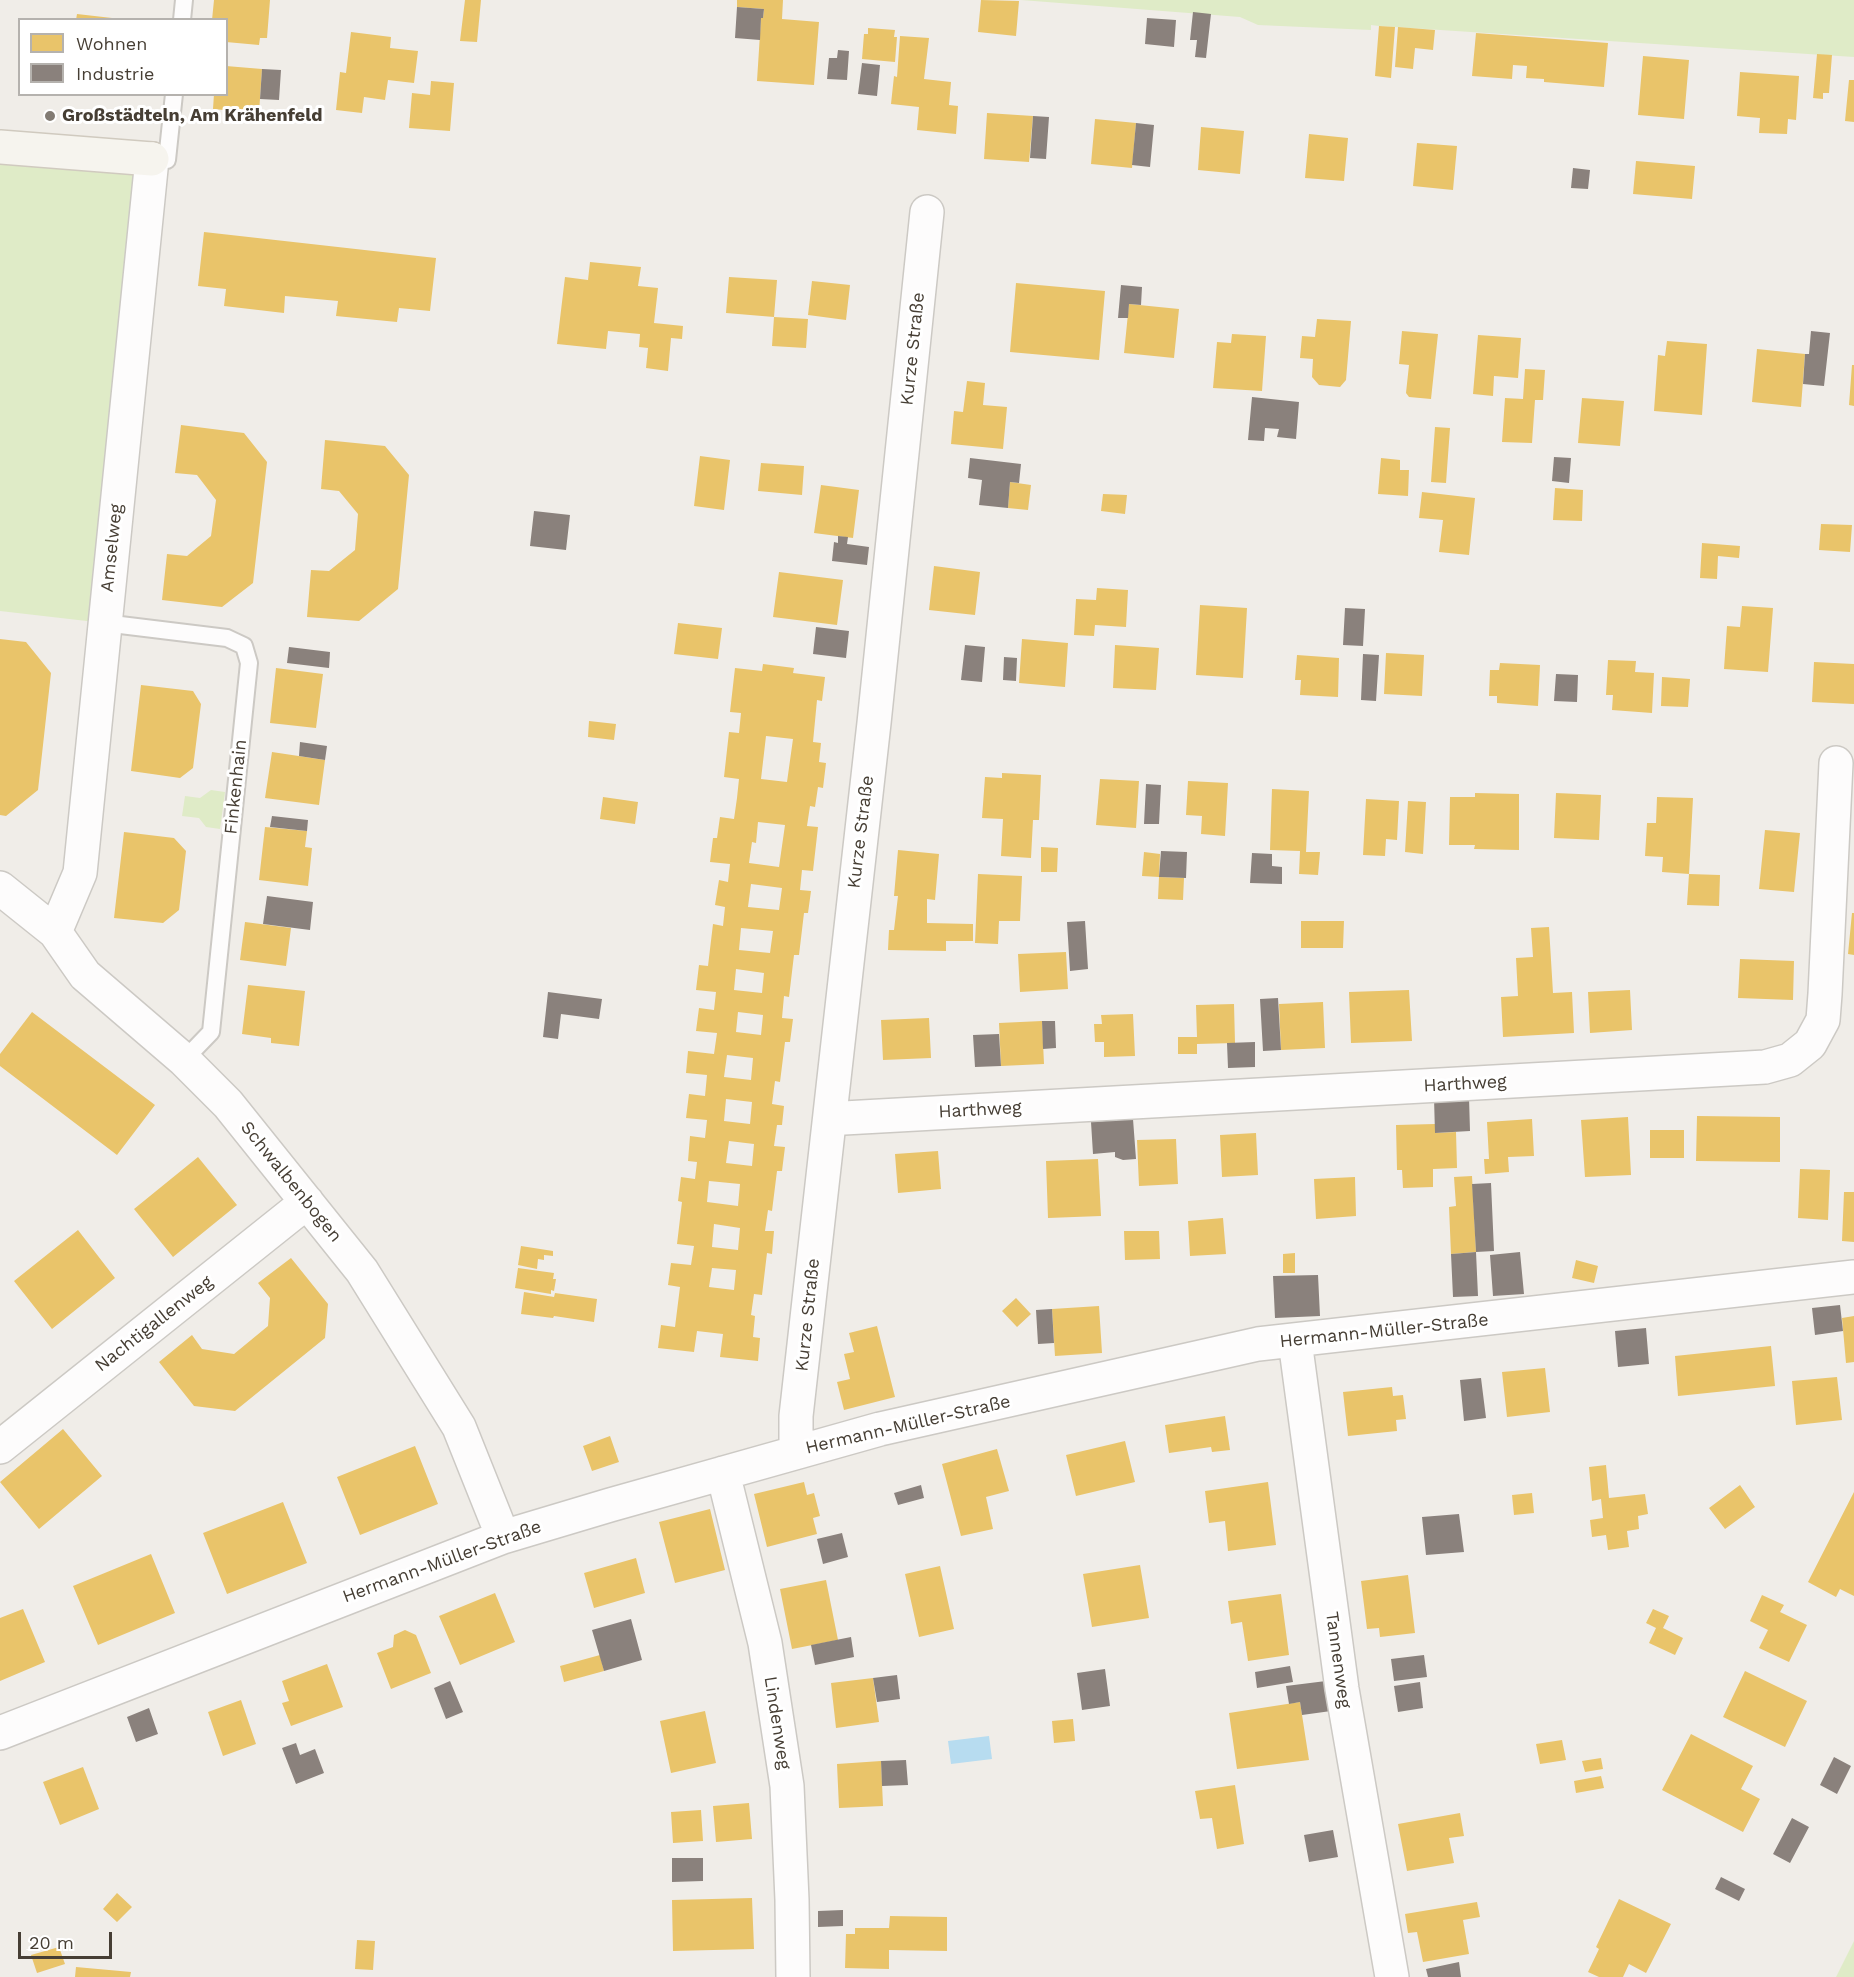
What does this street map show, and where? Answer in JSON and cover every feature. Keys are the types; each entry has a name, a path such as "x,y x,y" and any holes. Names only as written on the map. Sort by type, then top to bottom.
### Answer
{"street":[{"path":"0,147 160,160"},
{"name":"Amselweg","path":"55,932 80,873 104,623 160,160"},
{"name":"Kurze Straße","path":"796,1452 796,1416 874,723 927,212"},
{"name":"Harthweg","path":"830,1116 856,1117 1765,1067 1790,1060 1810,1044 1823,1020 1836,763"},
{"name":"Schwalbenbogen","path":"0,888 55,932 85,975 184,1060 228,1104 362,1271 459,1426 503,1537"},
{"name":"Nachtigallenweg","path":"0,1447 307,1202"},
{"name":"Hermann-Müller-Straße","path":"0,1733 503,1537 880,1429 1258,1344 1854,1277"},
{"name":"Tannenweg","path":"1295,1341 1342,1689 1392,1977"},
{"name":"Lindenweg","path":"723,1473 765,1643 787,1786 793,1977"}],"lane":[{"path":"182,18 184,0"},
{"path":"160,160 174,96"},
{"name":"Finkenhain","path":"104,623 226,638 244,646 249,663 211,1032 184,1060"}],"green space":[{"path":"1021,0 1854,0 1854,57 1371,25 1371,30 1258,25 1240,17"},
{"path":"0,147 152,159 104,623 0,611"},
{"path":"211,790 225,792 220,829 206,827 199,818 182,816 185,796 200,798"},
{"path":"1854,1941 1854,1977 1836,1977"}],"water":[{"path":"989,1736 992,1759 951,1764 948,1741"}],"building: Wohnen":[{"path":"214,0 270,0 267,38 260,38 259,45 228,42 228,18 212,18"},
{"path":"465,0 481,0 477,42 460,41"},
{"path":"737,0 783,0 782,19 819,22 814,85 757,81 761,18 763,18 764,9 737,7"},
{"path":"981,0 1019,1 1016,36 978,32"},
{"path":"77,14 112,18 76,18"},
{"path":"1379,26 1395,27 1391,78 1375,76"},
{"path":"1398,27 1435,30 1433,50 1415,48 1413,69 1395,67"},
{"path":"868,28 895,30 894,37 897,37 895,62 862,59 864,34 868,34"},
{"path":"351,32 391,37 390,48 418,51 414,83 388,80 385,100 364,97 362,113 336,110 340,72 346,73"},
{"path":"1476,33 1608,43 1604,87 1544,82 1544,79 1526,78 1527,66 1513,65 1512,79 1472,76"},
{"path":"900,36 929,38 924,79 951,82 949,105 958,106 956,134 917,130 919,107 891,104 894,76 897,77"},
{"path":"1817,54 1832,55 1829,93 1823,93 1823,99 1813,98"},
{"path":"1643,56 1689,60 1684,119 1638,115"},
{"path":"228,66 262,69 259,113 213,109 214,96 228,96"},
{"path":"1740,72 1799,76 1796,120 1788,119 1787,134 1759,133 1760,118 1737,116"},
{"path":"1849,80 1854,80 1854,122 1845,121"},
{"path":"431,81 454,83 450,131 409,128 412,93 430,95"},
{"path":"987,113 1033,116 1029,162 984,159"},
{"path":"1095,119 1136,123 1132,168 1091,164"},
{"path":"1201,127 1244,131 1240,174 1198,170"},
{"path":"1309,134 1348,138 1344,181 1305,178"},
{"path":"1417,143 1457,146 1453,190 1413,186"},
{"path":"1636,161 1695,166 1692,199 1633,194"},
{"path":"204,232 436,258 430,311 399,308 397,322 336,316 338,301 285,296 284,313 224,306 226,289 198,286"},
{"path":"590,262 641,267 638,286 658,288 654,323 683,326 682,339 671,338 668,371 646,368 648,348 639,347 640,334 608,331 606,349 557,344 565,277 588,280"},
{"path":"729,277 777,280 774,317 726,313"},
{"path":"812,281 850,285 846,320 808,315"},
{"path":"1016,283 1105,291 1099,360 1010,352"},
{"path":"1129,304 1179,309 1174,358 1124,353"},
{"path":"774,317 808,319 806,348 772,346"},
{"path":"1317,319 1351,321 1346,380 1340,387 1319,385 1312,377 1313,359 1300,358 1302,336 1315,337"},
{"path":"1402,331 1438,334 1431,399 1409,397 1406,393 1409,365 1399,364"},
{"path":"1232,334 1266,336 1262,391 1213,388 1217,342 1231,343"},
{"path":"1478,335 1521,338 1518,378 1494,376 1493,396 1473,394"},
{"path":"1667,341 1707,344 1702,415 1654,411 1658,355 1665,356"},
{"path":"1757,349 1805,354 1801,407 1752,402"},
{"path":"1852,365 1854,365 1854,406 1849,405"},
{"path":"1525,369 1545,370 1543,400 1535,400 1532,443 1502,442 1505,398 1523,399"},
{"path":"967,381 985,383 983,405 1007,407 1003,449 951,444 954,411 963,412"},
{"path":"1582,398 1624,401 1620,446 1578,443"},
{"path":"181,425 244,433 267,462 253,583 222,607 162,600 167,554 187,556 211,536 216,500 197,475 175,473"},
{"path":"1435,427 1450,428 1446,483 1431,482"},
{"path":"325,440 385,446 409,475 398,589 359,621 307,617 311,570 329,571 355,550 358,514 339,491 321,489"},
{"path":"700,456 730,460 724,510 694,506"},
{"path":"1381,458 1400,460 1400,470 1409,470 1408,496 1378,494"},
{"path":"761,463 804,466 802,495 758,491"},
{"path":"1010,482 1031,485 1028,510 1008,508"},
{"path":"821,485 859,490 853,538 814,533"},
{"path":"1555,488 1583,490 1582,521 1553,520"},
{"path":"1422,492 1475,498 1469,555 1439,552 1443,520 1419,518"},
{"path":"1103,494 1127,495 1125,514 1101,511"},
{"path":"1821,524 1852,525 1850,552 1819,550"},
{"path":"1702,543 1740,546 1739,558 1718,556 1717,579 1700,578"},
{"path":"934,566 980,572 975,615 929,610"},
{"path":"779,572 843,580 837,625 773,617"},
{"path":"1097,588 1128,590 1126,627 1095,625 1094,636 1074,635 1076,599 1096,600"},
{"path":"1200,605 1247,608 1243,678 1196,675"},
{"path":"1742,606 1773,608 1768,672 1724,669 1727,626 1740,627"},
{"path":"678,623 722,628 718,659 674,654"},
{"path":"0,639 26,642 51,673 38,790 6,816 0,815"},
{"path":"1022,639 1068,643 1065,687 1019,683"},
{"path":"1115,645 1159,648 1156,690 1113,688"},
{"path":"1386,653 1424,655 1422,696 1384,694"},
{"path":"1297,655 1339,658 1338,697 1300,695 1301,680 1295,680"},
{"path":"1608,660 1636,661 1635,672 1654,673 1652,713 1612,710 1613,695 1606,695"},
{"path":"1814,662 1854,664 1854,704 1812,702"},
{"path":"1500,663 1540,665 1538,706 1497,703 1497,696 1489,696 1490,670 1499,670"},
{"path":"763,664 794,668 793,673 825,677 822,701 817,700 813,742 821,743 819,762 826,763 823,788 818,787 815,807 810,806 807,826 818,827 813,871 802,870 800,890 811,891 808,913 804,913 799,955 794,955 789,997 784,996 782,1018 793,1019 790,1042 785,1042 780,1082 775,1081 772,1104 784,1106 782,1125 777,1125 774,1146 785,1147 782,1171 777,1171 772,1211 768,1210 765,1231 774,1231 772,1254 767,1253 762,1295 754,1294 751,1315 755,1316 753,1337 760,1338 758,1361 720,1357 723,1334 697,1331 694,1352 658,1348 661,1325 675,1327 680,1287 668,1285 671,1263 691,1265 694,1246 677,1244 682,1202 678,1201 681,1177 695,1179 697,1162 688,1161 690,1136 705,1138 707,1120 686,1118 689,1094 705,1096 707,1075 686,1073 688,1051 714,1054 717,1033 696,1031 699,1008 714,1010 716,992 696,990 699,965 708,966 713,924 723,926 725,907 715,905 719,880 728,882 730,864 710,862 713,838 717,838 720,817 734,819 737,798 739,779 724,777 729,732 739,733 741,713 730,712 735,668 762,671","holes":["766,736 793,739 787,782 761,779","758,822 785,825 779,867 749,863 752,842 756,843","751,884 782,888 779,910 748,907","741,928 773,931 770,953 739,950","736,969 764,973 762,993 734,990","738,1012 763,1015 761,1035 736,1032","727,1055 753,1058 751,1080 724,1077","726,1099 752,1102 750,1124 724,1121","729,1141 754,1144 752,1166 726,1163","709,1181 740,1184 738,1206 707,1202","714,1224 740,1228 738,1250 712,1247","712,1268 736,1270 734,1290 709,1287"]},
{"path":"276,668 323,674 316,728 270,723"},
{"path":"1662,677 1690,679 1688,707 1661,706"},
{"path":"141,685 193,691 201,704 193,768 180,778 131,771"},
{"path":"589,721 616,724 614,740 588,737"},
{"path":"272,752 325,760 319,805 265,798"},
{"path":"1002,773 1041,775 1039,820 1033,820 1031,858 1001,856 1003,819 982,818 985,777 1002,778"},
{"path":"1100,779 1139,781 1136,828 1096,825"},
{"path":"1188,781 1228,783 1225,836 1201,834 1202,816 1186,815"},
{"path":"1272,789 1309,791 1306,852 1320,852 1318,875 1299,874 1300,851 1270,850"},
{"path":"1475,793 1519,794 1519,850 1474,849 1475,845 1449,845 1450,797 1475,797"},
{"path":"1556,793 1601,795 1599,840 1554,838"},
{"path":"603,797 638,802 635,824 600,819"},
{"path":"1657,797 1693,798 1689,874 1662,872 1663,857 1645,856 1647,823 1656,823"},
{"path":"1366,799 1399,801 1397,840 1386,839 1385,856 1363,855"},
{"path":"1408,801 1426,802 1423,854 1405,852"},
{"path":"265,827 307,831 305,847 312,848 308,886 259,880"},
{"path":"1765,830 1800,833 1794,892 1759,889"},
{"path":"124,832 174,838 186,851 179,910 163,923 114,918"},
{"path":"1041,847 1058,848 1057,872 1041,872"},
{"path":"898,850 939,854 935,900 927,899 927,923 973,924 973,941 946,941 946,951 888,950 889,930 894,930 898,896 894,896"},
{"path":"1144,852 1160,854 1159,877 1142,876"},
{"path":"978,874 1022,876 1020,921 999,921 998,944 975,943"},
{"path":"1689,874 1720,875 1719,906 1687,905"},
{"path":"1159,877 1184,878 1183,900 1158,899"},
{"path":"1852,913 1854,913 1854,955 1848,954"},
{"path":"1301,921 1344,921 1343,948 1301,948"},
{"path":"245,922 291,928 286,966 240,960"},
{"path":"1549,927 1553,993 1572,992 1574,1033 1503,1037 1501,997 1518,996 1516,958 1533,957 1531,928"},
{"path":"1066,952 1068,989 1020,992 1018,954"},
{"path":"1740,959 1794,961 1793,1000 1738,998"},
{"path":"248,985 305,991 299,1046 271,1043 271,1038 242,1034"},
{"path":"1409,990 1412,1041 1351,1043 1349,992"},
{"path":"1630,990 1632,1030 1590,1033 1588,992"},
{"path":"1323,1002 1325,1048 1281,1050 1279,1004"},
{"path":"1234,1004 1235,1043 1197,1044 1197,1054 1178,1054 1178,1037 1197,1037 1196,1005"},
{"path":"32,1012 155,1105 117,1155 0,1066 0,1054"},
{"path":"1133,1014 1135,1056 1104,1057 1104,1042 1095,1042 1094,1024 1102,1024 1101,1015"},
{"path":"929,1018 931,1058 883,1060 881,1020"},
{"path":"1042,1021 1044,1064 1001,1066 999,1023"},
{"path":"1697,1116 1780,1117 1780,1162 1696,1161"},
{"path":"1628,1117 1631,1175 1585,1177 1581,1120"},
{"path":"1532,1119 1534,1156 1508,1157 1509,1172 1485,1174 1484,1159 1489,1159 1487,1122"},
{"path":"1435,1124 1435,1133 1456,1132 1457,1168 1433,1169 1433,1187 1403,1188 1402,1170 1397,1170 1396,1125"},
{"path":"1650,1130 1684,1130 1684,1158 1650,1158"},
{"path":"1256,1133 1258,1175 1222,1177 1220,1135"},
{"path":"1176,1139 1178,1184 1139,1186 1137,1140"},
{"path":"938,1151 941,1189 898,1193 895,1154"},
{"path":"198,1157 237,1205 173,1257 134,1209"},
{"path":"1098,1159 1101,1216 1048,1218 1046,1161"},
{"path":"1800,1169 1830,1170 1828,1220 1798,1218"},
{"path":"1472,1176 1476,1252 1451,1254 1449,1207 1456,1206 1454,1177"},
{"path":"1355,1177 1356,1216 1316,1219 1314,1179"},
{"path":"1844,1192 1854,1192 1854,1242 1842,1241"},
{"path":"1223,1218 1226,1254 1190,1256 1188,1221"},
{"path":"78,1230 115,1278 52,1329 14,1281"},
{"path":"1124,1231 1159,1231 1160,1259 1125,1260"},
{"path":"521,1246 553,1251 553,1256 544,1255 544,1260 538,1259 537,1269 518,1265"},
{"path":"1295,1253 1295,1273 1283,1273 1283,1254"},
{"path":"291,1258 328,1304 325,1338 235,1411 194,1406 159,1362 192,1335 202,1349 234,1354 268,1326 270,1298 258,1283"},
{"path":"1576,1260 1598,1266 1594,1283 1572,1278"},
{"path":"518,1268 554,1273 553,1279 556,1279 554,1291 551,1290 551,1294 515,1288"},
{"path":"524,1292 554,1297 555,1293 597,1299 594,1322 521,1314"},
{"path":"1016,1298 1031,1314 1017,1327 1002,1311"},
{"path":"1099,1306 1102,1353 1055,1356 1052,1309"},
{"path":"1854,1316 1854,1362 1846,1363 1842,1318"},
{"path":"877,1326 895,1397 844,1410 837,1382 850,1379 844,1354 854,1352 849,1333"},
{"path":"1771,1346 1775,1386 1678,1396 1675,1356"},
{"path":"1545,1368 1550,1412 1507,1417 1502,1372"},
{"path":"1837,1377 1842,1420 1796,1425 1792,1381"},
{"path":"1392,1387 1393,1396 1403,1395 1406,1419 1396,1420 1397,1431 1348,1436 1343,1392"},
{"path":"1225,1416 1230,1450 1212,1452 1211,1447 1169,1453 1165,1425"},
{"path":"63,1429 102,1476 39,1529 0,1482"},
{"path":"610,1436 619,1462 592,1471 583,1446"},
{"path":"1125,1441 1135,1482 1076,1496 1066,1455"},
{"path":"415,1446 438,1504 360,1535 337,1477"},
{"path":"997,1449 1009,1491 986,1497 993,1529 961,1536 942,1464"},
{"path":"1606,1465 1609,1498 1645,1494 1648,1514 1638,1516 1639,1529 1627,1531 1629,1547 1608,1550 1606,1535 1592,1537 1590,1520 1603,1518 1601,1499 1592,1501 1589,1467"},
{"path":"804,1482 807,1495 814,1493 820,1516 813,1518 817,1534 767,1547 754,1494"},
{"path":"1268,1482 1276,1545 1228,1551 1225,1521 1209,1523 1205,1491"},
{"path":"1740,1485 1755,1507 1725,1529 1709,1508"},
{"path":"1854,1492 1854,1596 1840,1589 1836,1597 1808,1582"},
{"path":"1532,1493 1534,1513 1514,1515 1512,1495"},
{"path":"283,1502 307,1563 227,1594 203,1533"},
{"path":"710,1509 725,1570 675,1583 659,1522"},
{"path":"151,1554 175,1613 98,1645 73,1586"},
{"path":"636,1558 645,1593 594,1608 584,1573"},
{"path":"1140,1565 1149,1618 1092,1627 1083,1574"},
{"path":"940,1566 954,1629 919,1637 905,1574"},
{"path":"1408,1575 1415,1633 1380,1637 1379,1628 1367,1629 1361,1581"},
{"path":"826,1580 838,1640 792,1649 780,1589"},
{"path":"495,1593 515,1642 460,1665 439,1616"},
{"path":"1281,1594 1289,1655 1248,1661 1242,1622 1231,1624 1228,1601"},
{"path":"1762,1595 1784,1605 1780,1612 1807,1625 1789,1662 1759,1648 1768,1630 1750,1621"},
{"path":"23,1609 45,1662 0,1681 0,1618"},
{"path":"1653,1609 1669,1616 1663,1628 1683,1638 1675,1655 1649,1643 1656,1628 1646,1623"},
{"path":"405,1630 416,1635 431,1673 391,1689 377,1653 393,1647 394,1635"},
{"path":"600,1655 604,1671 564,1682 560,1666"},
{"path":"327,1664 343,1707 291,1726 282,1703 289,1701 282,1681"},
{"path":"1745,1671 1807,1701 1785,1747 1723,1717"},
{"path":"873,1678 879,1722 836,1728 831,1683"},
{"path":"241,1700 256,1744 223,1756 208,1712"},
{"path":"1300,1702 1309,1760 1237,1769 1229,1713"},
{"path":"705,1711 716,1763 671,1773 660,1721"},
{"path":"1073,1719 1075,1741 1054,1743 1052,1721"},
{"path":"1691,1734 1753,1766 1741,1789 1760,1799 1743,1832 1662,1790"},
{"path":"1562,1740 1566,1760 1540,1764 1536,1744"},
{"path":"1601,1758 1603,1769 1585,1772 1582,1761"},
{"path":"881,1761 883,1806 839,1808 837,1764"},
{"path":"83,1767 99,1809 60,1825 43,1782"},
{"path":"1601,1776 1604,1788 1576,1793 1574,1781"},
{"path":"1235,1785 1244,1844 1217,1849 1212,1818 1200,1819 1195,1791"},
{"path":"749,1803 752,1839 716,1842 713,1806"},
{"path":"701,1810 703,1841 673,1843 671,1812"},
{"path":"1460,1813 1464,1836 1449,1838 1454,1863 1407,1871 1398,1824"},
{"path":"117,1893 132,1907 117,1922 103,1909"},
{"path":"752,1898 754,1949 673,1951 672,1900"},
{"path":"1619,1899 1671,1924 1646,1973 1629,1964 1623,1977 1599,1977 1588,1972 1599,1949 1596,1947"},
{"path":"1477,1902 1480,1917 1463,1920 1469,1954 1423,1962 1417,1932 1408,1933 1405,1914"},
{"path":"890,1916 947,1917 947,1951 889,1950 889,1969 845,1968 846,1934 855,1934 855,1928 889,1928"},
{"path":"357,1940 375,1941 373,1970 355,1969"},
{"path":"59,1947 65,1964 37,1973 31,1955"},
{"path":"76,1967 131,1972 130,1977 75,1977"}],"building: Industrie":[{"path":"737,7 764,9 763,18 761,18 760,40 735,38"},
{"path":"1193,12 1211,14 1206,58 1195,57 1197,40 1190,40"},
{"path":"1147,18 1176,20 1174,47 1145,44"},
{"path":"838,50 849,51 847,80 827,79 829,58 837,58"},
{"path":"862,63 880,65 877,96 858,94"},
{"path":"262,69 281,70 279,100 260,99"},
{"path":"1033,116 1049,117 1046,159 1030,158"},
{"path":"1136,123 1154,125 1150,167 1132,165"},
{"path":"1573,168 1590,170 1588,189 1571,188"},
{"path":"1121,285 1142,287 1141,305 1129,304 1128,318 1118,318"},
{"path":"1811,331 1830,333 1824,386 1803,384 1805,354 1809,354"},
{"path":"1252,397 1299,402 1296,439 1277,437 1279,429 1265,428 1264,441 1248,440"},
{"path":"1554,457 1571,458 1569,483 1552,481"},
{"path":"970,458 1021,464 1019,483 1010,482 1008,508 979,505 982,480 968,478"},
{"path":"534,511 570,515 566,550 530,546"},
{"path":"838,536 848,537 847,544 869,547 867,565 832,561 834,542 838,543"},
{"path":"1345,608 1365,609 1363,646 1343,645"},
{"path":"816,627 849,631 846,658 813,654"},
{"path":"965,645 985,647 982,682 961,680"},
{"path":"289,647 330,652 329,668 287,663"},
{"path":"1363,654 1379,655 1376,701 1361,700"},
{"path":"1004,657 1017,658 1016,681 1003,680"},
{"path":"1556,674 1578,675 1577,702 1554,701"},
{"path":"300,742 327,746 325,760 299,756"},
{"path":"1146,784 1161,785 1159,824 1144,824"},
{"path":"272,816 308,820 307,831 270,827"},
{"path":"1161,851 1187,852 1186,878 1159,877"},
{"path":"1252,853 1272,854 1272,866 1282,867 1282,884 1250,883"},
{"path":"267,896 313,902 310,930 263,924"},
{"path":"1085,921 1088,969 1070,971 1067,922"},
{"path":"548,992 602,999 599,1019 561,1014 558,1039 543,1037"},
{"path":"1278,998 1281,1050 1263,1051 1260,999"},
{"path":"1042,1021 1055,1021 1056,1048 1043,1049"},
{"path":"999,1034 1001,1066 975,1067 973,1035"},
{"path":"1255,1042 1255,1067 1228,1068 1227,1043"},
{"path":"1469,1097 1470,1131 1435,1133 1434,1098"},
{"path":"1133,1119 1136,1159 1123,1160 1115,1157 1115,1152 1093,1154 1091,1122"},
{"path":"1491,1183 1494,1251 1476,1252 1472,1184"},
{"path":"1476,1252 1478,1296 1453,1297 1451,1254"},
{"path":"1520,1252 1524,1294 1493,1296 1490,1255"},
{"path":"1318,1275 1320,1316 1275,1318 1273,1276"},
{"path":"1840,1305 1843,1331 1815,1335 1812,1308"},
{"path":"1052,1309 1054,1343 1038,1344 1036,1310"},
{"path":"1646,1328 1649,1364 1618,1367 1615,1331"},
{"path":"1481,1378 1486,1418 1464,1421 1460,1380"},
{"path":"921,1485 924,1498 898,1505 894,1493"},
{"path":"1459,1514 1464,1552 1426,1555 1422,1517"},
{"path":"842,1533 848,1557 823,1564 817,1539"},
{"path":"631,1619 642,1660 604,1671 592,1630"},
{"path":"851,1637 854,1657 815,1665 811,1645"},
{"path":"1424,1655 1427,1677 1394,1681 1391,1659"},
{"path":"1290,1666 1293,1682 1257,1688 1255,1672"},
{"path":"1105,1669 1110,1706 1082,1710 1077,1673"},
{"path":"897,1675 900,1699 877,1702 873,1678"},
{"path":"450,1681 463,1712 446,1719 434,1688"},
{"path":"1326,1681 1331,1711 1302,1715 1300,1702 1289,1704 1286,1686"},
{"path":"1420,1682 1423,1708 1398,1712 1394,1686"},
{"path":"149,1708 158,1734 136,1742 127,1717"},
{"path":"296,1743 300,1755 315,1749 324,1773 296,1784 282,1748"},
{"path":"1834,1757 1851,1766 1837,1794 1820,1785"},
{"path":"906,1760 908,1785 882,1786 881,1761"},
{"path":"1792,1818 1809,1827 1790,1863 1773,1854"},
{"path":"1333,1830 1338,1857 1309,1862 1304,1835"},
{"path":"672,1858 703,1858 703,1881 672,1882"},
{"path":"1721,1877 1745,1889 1739,1901 1715,1889"},
{"path":"843,1910 843,1926 818,1927 818,1911"},
{"path":"1459,1962 1461,1977 1428,1977 1426,1969"}],"place":[{"name":"Großstädteln, Am Krähenfeld","path":"50,116"}]}
